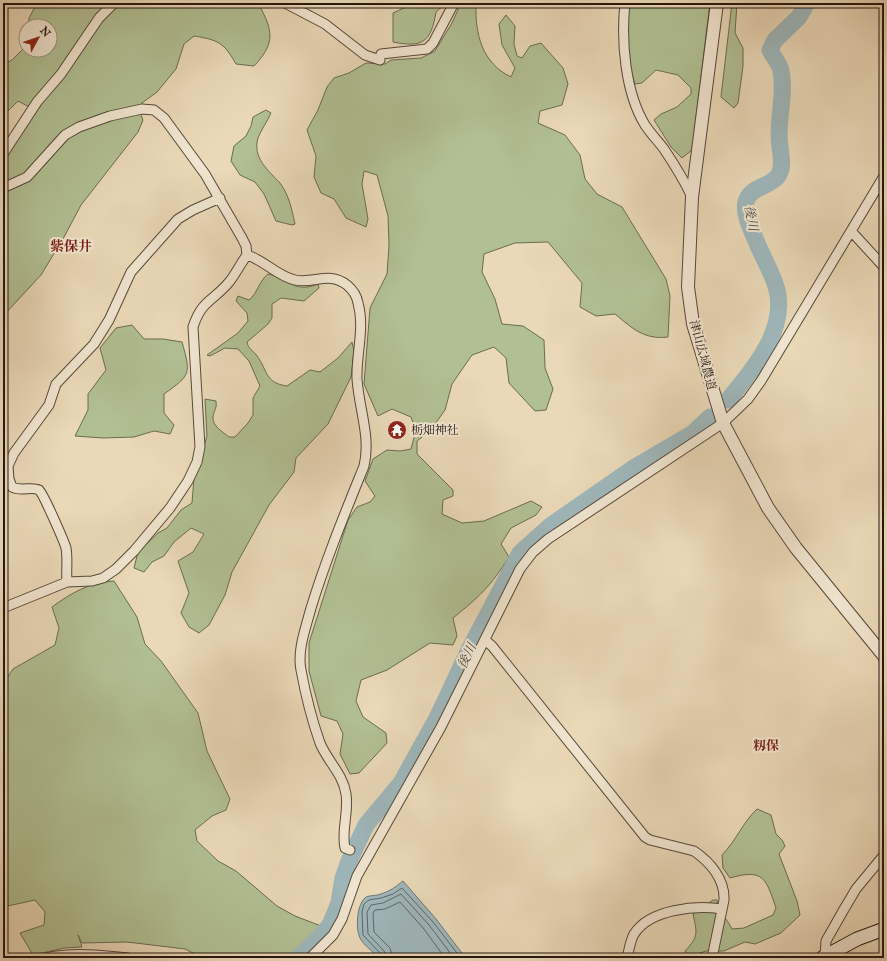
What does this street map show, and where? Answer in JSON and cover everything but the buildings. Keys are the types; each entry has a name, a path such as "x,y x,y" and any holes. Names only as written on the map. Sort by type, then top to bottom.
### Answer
{"main road":[{"path":"824,957 857,939 884,929"}],"street":[{"path":"3,154 37,102 62,74 99,18 108,7 114,3"},
{"path":"285,3 325,24 365,56 381,57 427,49 433,44 454,3"},
{"path":"625,3 623,17 628,83 635,104 645,125 664,150 692,197"},
{"name":"津山広域農道","path":"717,3 692,197 688,267 689,294 693,324 700,352 723,423 768,508 792,542 884,656"},
{"path":"3,188 27,177 65,135 79,127 110,116 142,109 154,110 164,118 205,174 246,246 247,255 230,281 202,306 197,314 193,327 200,447 197,462 188,480 170,508 134,551 116,569 103,578 92,581 67,582 3,608"},
{"path":"310,958 333,935 339,924 357,876 441,727 520,569 533,552 548,539 723,423 748,399 761,381 884,176"},
{"path":"67,582 66,548 45,498 40,491 33,489 19,490 12,487 9,479 8,466 14,454 49,405 56,384 94,344 109,320 131,272 178,219 193,210 220,198"},
{"path":"851,232 884,267"},
{"path":"247,255 255,257 280,274 293,280 304,281 323,277 336,280 347,285 353,291 358,303 360,327 357,377 367,440 367,454 364,466 335,537 314,597 300,653 300,669 320,742 342,780 346,794 347,808 343,830 345,848 350,850"},
{"path":"484,640 492,646 645,837 650,840 694,851 712,868 722,884 724,892 712,958"},
{"path":"824,957 826,941 843,911 856,889 884,855"},
{"path":"627,958 632,936 638,928 645,923 680,908 700,906 722,909"},
{"path":"45,958 58,955 77,955 128,958"}],"green space":[{"path":"37,3 258,3 267,21 270,36 266,50 254,66 236,64 224,47 209,39 194,36 184,44 176,69 157,92 142,103 139,110 143,120 138,132 81,205 41,275 3,316 3,189 5,185 3,182 3,162 13,147 33,109 18,101 9,110 3,109 3,65 12,60 18,54 18,58 58,58 58,18 29,18"},
{"path":"407,3 446,3 436,12 434,22 428,36 418,43 403,44 393,42 393,13 406,7"},
{"path":"461,3 476,4 477,26 482,46 493,64 501,71 511,77 515,68 502,45 499,24 506,15 515,26 514,44 517,56 522,58 530,46 541,43 563,68 568,84 562,105 540,111 538,123 565,135 580,155 585,179 597,194 622,207 666,279 670,296 668,337 652,337 645,335 615,314 596,316 580,307 582,283 548,242 515,243 484,254 482,272 495,299 502,324 523,326 544,340 545,368 553,389 546,410 535,411 509,383 506,358 494,347 472,355 452,384 445,410 430,431 417,441 417,454 453,490 453,496 443,500 442,514 462,523 484,521 531,501 542,507 536,515 511,528 501,544 509,557 484,590 453,618 457,636 453,645 430,643 387,670 361,680 356,701 363,717 386,733 387,743 359,773 350,774 340,754 343,734 337,721 321,716 309,671 309,643 348,520 357,507 370,502 375,496 365,481 373,459 387,450 400,451 411,449 416,430 411,417 392,409 378,416 364,384 370,308 387,274 389,246 388,216 377,175 364,171 362,184 368,219 366,227 346,218 334,199 321,193 314,177 316,156 307,130 318,110 327,87 334,78 349,73 366,63 385,64 391,60 421,58 435,51 452,23"},
{"path":"629,3 710,3 692,150 682,158 671,147 654,120 661,114 677,107 691,94 691,88 678,75 656,70 642,83 635,84 628,55 627,34"},
{"path":"732,3 737,3 735,33 743,48 743,66 738,103 734,108 721,97"},
{"path":"266,110 271,113 258,138 257,152 263,164 286,192 295,224 292,225 276,221 264,194 255,182 240,175 231,161 234,146 246,136 251,126 253,117"},
{"path":"268,274 297,286 310,287 318,284 319,288 304,301 281,298 272,304 272,318 268,324 247,342 248,346 261,361 268,376 275,382 287,386 310,370 320,372 338,358 352,342 354,351 351,377 328,424 296,458 294,472 269,505 232,572 225,595 209,625 199,633 189,627 181,613 189,593 178,561 193,552 204,534 191,528 174,542 164,556 152,562 144,572 134,568 138,552 158,533 167,528 181,510 192,503 194,478 207,436 205,399 216,401 213,414 214,423 229,437 235,437 253,415 253,398 260,386 249,361 238,349 225,348 210,356 207,355 238,333 248,321 247,313 236,301 238,296 249,300 262,280"},
{"path":"132,325 144,339 163,339 182,342 187,361 186,373 184,378 164,394 164,413 174,425 170,434 154,431 134,437 103,438 75,436 88,410 88,394 106,370 100,348 116,328"},
{"path":"114,581 137,617 145,644 161,661 198,713 207,751 230,799 226,810 212,816 195,830 197,841 218,861 236,871 277,906 295,916 321,926 318,935 293,958 203,958 185,949 127,942 82,943 78,935 82,947 64,948 33,955 20,933 44,925 45,912 35,900 3,907 3,684 13,669 55,645 59,628 52,607 81,589"},
{"path":"757,809 771,815 776,834 785,846 779,854 797,901 800,915 781,933 755,944 745,942 724,951 706,951 688,957 685,951 693,942 696,934 693,914 713,900 717,900 721,912 732,929 744,928 773,915 776,908 766,883 762,878 757,875 750,874 730,878 723,868 722,855"}],"water":[{"path":"403,881 436,919 462,953 460,958 379,958 362,941 358,934 357,922 359,910 363,900 366,897 387,892"}],"waterway":[{"name":"後川","path":"728,400 757,363 765,350 777,320 779,305 777,290 748,223 745,207 751,193 770,183 780,173 782,162 779,128 782,80 780,68 770,50 775,40 799,17 807,3"},
{"name":"後川","path":"298,958 330,925 339,903 343,878 349,861 366,825 401,783 437,718 468,652 520,553 550,526 635,467 693,433 710,417"}],"place":[{"name":"栃畑神社","path":"397,430"}],"district":[{"name":"紫保井","path":"71,246"},
{"name":"籾保","path":"766,746"}]}
